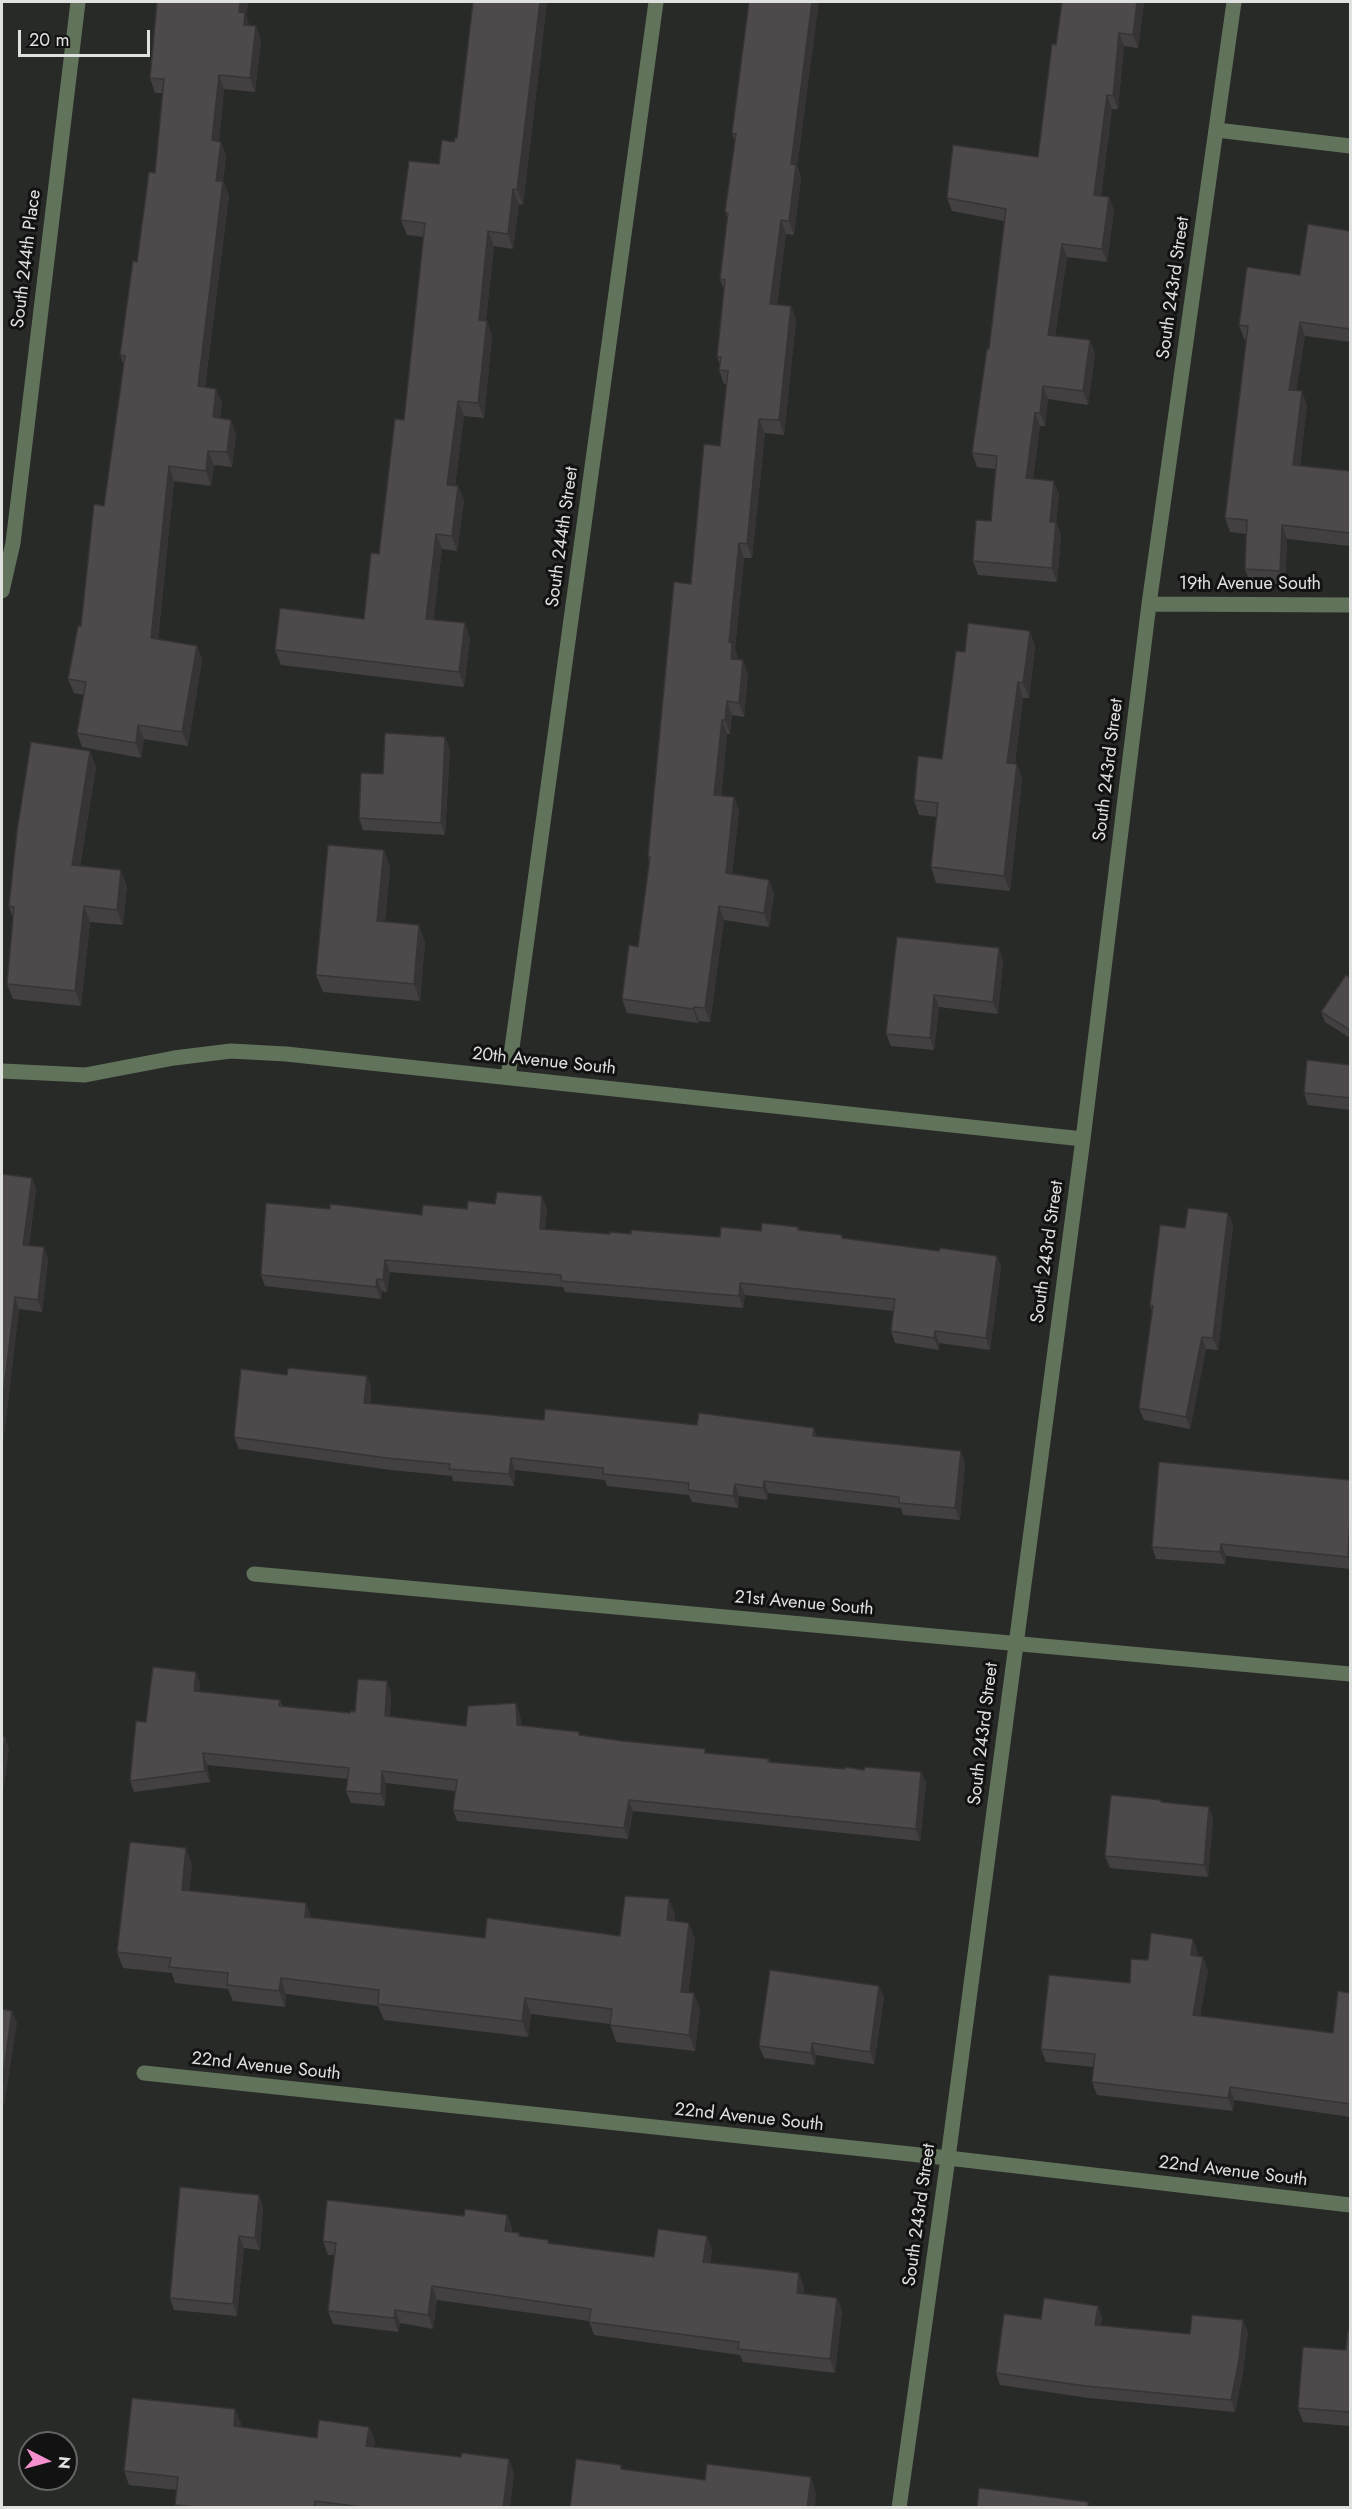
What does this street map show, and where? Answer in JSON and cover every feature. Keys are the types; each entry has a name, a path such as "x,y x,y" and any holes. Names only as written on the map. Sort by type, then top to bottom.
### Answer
{"street":[{"name":"South 244th Place","path":"2,591 13,543 78,2"},
{"name":"South 244th Street","path":"508,1077 656,2"},
{"name":"South 243rd Street","path":"899,2508 948,2158 1083,1139 1149,604 1234,2"},
{"path":"1217,130 1350,146"},
{"name":"19th Avenue South","path":"1149,604 1350,605"},
{"name":"20th Avenue South","path":"2,1071 85,1075 174,1058 231,1051 286,1054 1083,1139"},
{"name":"21st Avenue South","path":"254,1574 1350,1674"},
{"name":"22nd Avenue South","path":"144,2073 948,2158 1350,2205"}],"building":[{"path":"157,2 240,2 239,12 245,13 244,25 256,26 250,78 219,75 212,140 221,142 216,181 223,181 198,386 216,389 213,417 231,420 227,452 208,451 206,471 169,466 151,638 197,646 182,732 138,725 136,743 77,733 86,682 68,679 78,626 81,626 94,504 104,506 125,356 120,355 133,261 137,262 149,172 155,173 164,79 150,78"},
{"path":"473,2 540,2 517,190 513,189 508,234 488,231 479,320 487,321 478,403 458,401 447,485 458,486 452,536 436,534 426,619 465,623 459,672 275,650 280,608 364,619 371,553 379,554 395,419 404,420 425,223 401,220 409,161 439,164 442,140 454,142 457,138"},
{"path":"749,2 812,2 791,164 796,165 789,221 781,220 770,304 791,306 779,420 759,419 747,544 739,543 729,642 732,643 731,659 743,660 739,703 727,701 725,720 722,720 714,795 734,797 726,873 769,880 764,913 719,906 705,1008 694,1007 693,1009 622,999 629,945 638,947 650,857 648,857 674,582 691,584 704,444 720,446 728,371 719,370 721,357 717,357 725,280 720,279 728,213 725,212 736,134 732,133"},
{"path":"1062,2 1137,2 1133,35 1119,33 1113,96 1107,95 1094,195 1109,197 1102,249 1062,244 1048,335 1090,340 1083,391 1043,386 1040,413 1035,413 1026,478 1054,481 1050,522 1056,522 1052,568 973,561 976,520 991,521 997,456 972,453 987,349 989,349 1006,209 947,198 953,145 1038,157 1052,44 1056,45"},
{"path":"1308,224 1350,231 1350,329 1300,322 1289,390 1302,391 1293,465 1350,471 1350,533 1282,525 1280,571 1245,569 1247,520 1225,518 1248,326 1239,325 1247,267 1300,275"},
{"path":"968,623 1030,631 1023,683 1018,682 1007,763 1017,764 1004,876 931,867 938,803 914,800 918,756 942,759 956,651 965,652"},
{"path":"385,733 445,737 441,823 359,818 361,773 383,774"},
{"path":"31,742 90,751 72,865 121,870 117,910 84,906 75,991 7,984 14,907 9,906 17,831"},
{"path":"328,845 384,850 377,921 419,925 414,984 316,975"},
{"path":"897,937 999,948 993,1002 934,995 930,1038 886,1034"},
{"path":"1346,975 1350,978 1350,1030 1321,1012"},
{"path":"1307,1060 1350,1065 1350,1098 1304,1093"},
{"path":"2,1174 32,1178 23,1245 44,1247 38,1300 15,1297 2,1406"},
{"path":"497,1192 542,1196 540,1229 610,1234 610,1232 631,1234 631,1230 720,1237 721,1227 761,1231 762,1223 842,1235 842,1238 997,1256 986,1338 935,1331 934,1338 891,1331 895,1299 740,1283 739,1296 561,1281 561,1275 385,1260 383,1280 377,1279 376,1287 261,1275 266,1203 330,1209 330,1204 422,1215 423,1205 467,1209 468,1201 495,1204"},
{"path":"1188,1208 1228,1213 1213,1338 1202,1337 1186,1417 1139,1408 1153,1306 1150,1305 1160,1225 1185,1228"},
{"path":"288,1368 367,1376 364,1403 544,1420 545,1409 697,1425 699,1413 814,1428 813,1436 961,1451 955,1508 899,1503 899,1497 764,1481 763,1488 735,1484 733,1496 688,1490 689,1483 603,1474 603,1468 511,1458 509,1474 449,1469 450,1464 387,1458 234,1437 241,1369 287,1375"},
{"path":"1159,1462 1350,1480 1348,1557 1221,1544 1220,1552 1152,1547"},
{"path":"153,1667 196,1672 194,1691 280,1700 279,1706 355,1712 358,1679 387,1681 385,1716 466,1726 468,1706 516,1703 517,1725 579,1732 579,1735 623,1741 705,1749 705,1753 769,1759 768,1762 845,1769 845,1767 864,1770 865,1767 921,1772 916,1829 629,1800 624,1828 453,1810 457,1780 382,1771 381,1794 346,1791 349,1768 203,1753 205,1771 130,1781 136,1721 146,1722"},
{"path":"2,1737 5,1737 2,1760"},
{"path":"1111,1795 1209,1807 1204,1865 1105,1856"},
{"path":"130,1842 186,1848 182,1890 306,1903 305,1917 485,1938 487,1918 620,1936 625,1896 669,1899 667,1920 689,1923 681,1992 694,1993 689,2035 610,2025 612,2009 525,1998 522,2021 378,2004 379,1990 281,1978 279,1991 227,1985 228,1973 169,1967 171,1958 117,1952"},
{"path":"1151,1933 1193,1939 1191,1955 1203,1957 1193,2015 1333,2033 1338,1991 1350,1993 1350,2104 1230,2087 1228,2098 1092,2082 1095,2054 1041,2049 1049,1975 1130,1983 1131,1959 1148,1960"},
{"path":"770,1970 879,1986 870,2052 812,2043 811,2053 759,2046"},
{"path":"2,2009 12,2011 2,2084"},
{"path":"180,2187 259,2195 255,2238 239,2236 233,2304 170,2298"},
{"path":"327,2200 464,2216 465,2209 507,2215 505,2231 519,2233 519,2236 548,2240 548,2243 654,2257 658,2229 707,2236 703,2262 799,2273 797,2293 837,2298 830,2359 738,2349 739,2342 589,2322 591,2309 432,2286 428,2315 395,2310 394,2318 328,2311 336,2243 323,2241"},
{"path":"1044,2298 1098,2306 1095,2325 1190,2334 1192,2315 1243,2320 1239,2360 1231,2400 1085,2386 996,2373 1004,2314 1041,2319"},
{"path":"1348,2330 1350,2331 1350,2412 1298,2408 1303,2347 1346,2350"},
{"path":"132,2398 235,2409 234,2426 317,2438 319,2420 369,2427 366,2446 461,2457 462,2453 509,2459 503,2508 370,2508 315,2501 314,2508 207,2508 175,2505 178,2477 124,2471"},
{"path":"576,2459 621,2465 621,2469 705,2480 707,2464 811,2477 807,2508 570,2508"},
{"path":"979,2488 1088,2502 1088,2508 977,2508"}]}
